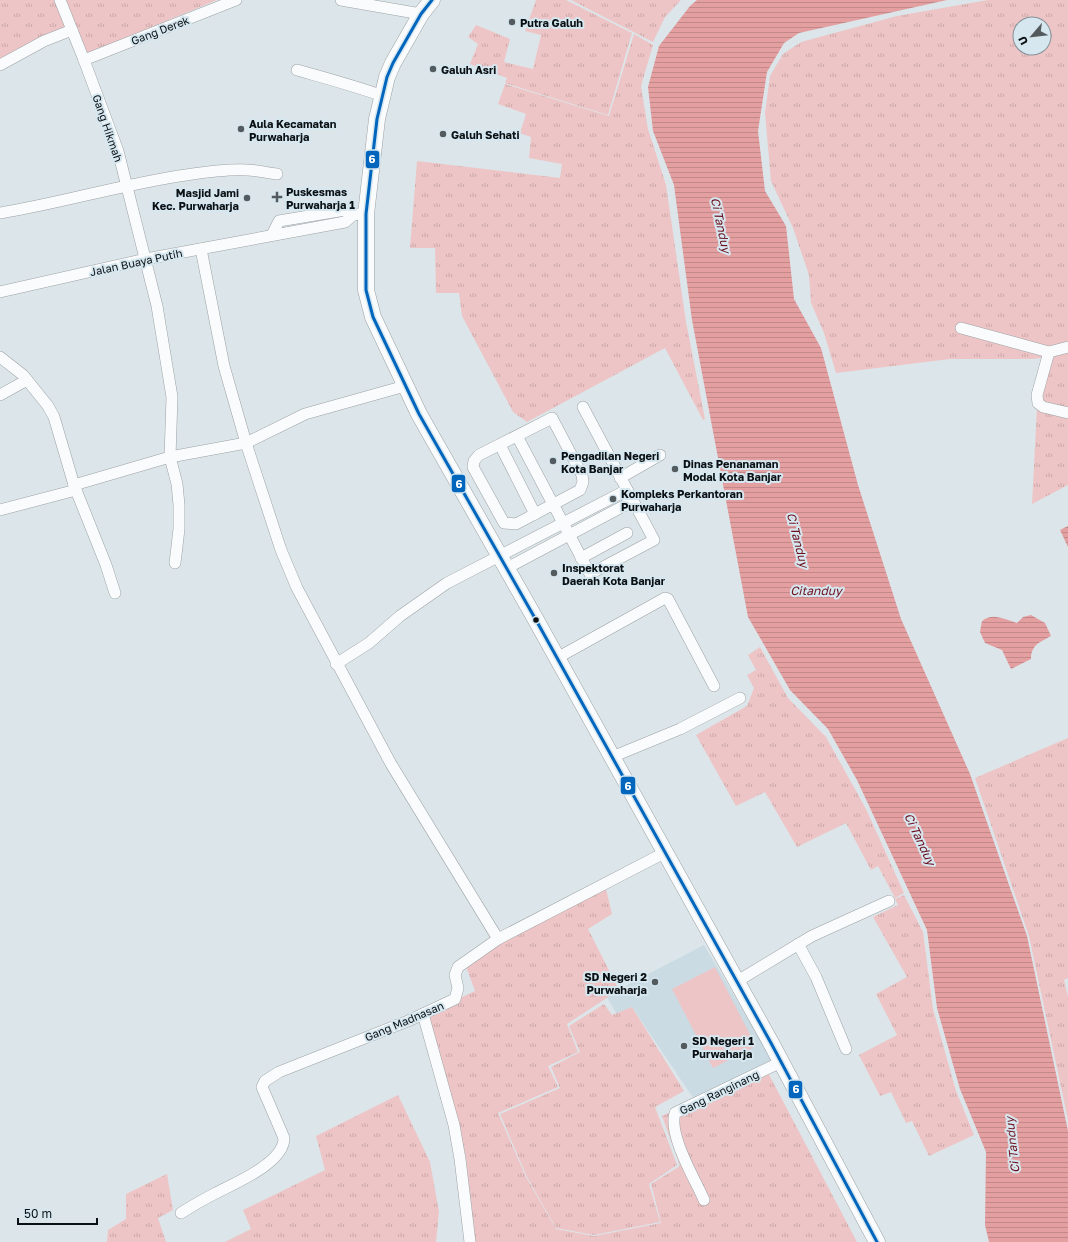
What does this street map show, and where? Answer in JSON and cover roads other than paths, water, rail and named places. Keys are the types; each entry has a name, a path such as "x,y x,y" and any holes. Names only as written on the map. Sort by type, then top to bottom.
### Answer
{"highway":[{"path":"432,0 421,14 397,54 387,78 383,96 360,214 368,302 404,386 504,562 781,1062 877,1242"}],"street":[{"name":"Gang Hikmah","path":"60,0 118,151 157,306 172,397 170,457 177,484 179,505 179,530 175,563"},
{"name":"Gang Derek","path":"84,60 236,0"},
{"path":"341,0 421,14"},
{"path":"0,65 44,42 72,30"},
{"path":"297,70 319,75 336,83 383,96"},
{"path":"0,213 31,208 127,185 214,171 247,170 277,174"},
{"name":"Jalan Buaya Putih","path":"0,292 146,260 345,222 360,214"},
{"path":"201,249 224,366 246,442 297,588 336,664 391,764 498,939"},
{"path":"961,328 1049,352 1068,347"},
{"path":"1049,352 1037,396 1038,403 1043,407 1068,413"},
{"path":"0,357 15,367 27,380 48,406 54,417 75,488 106,565 115,593"},
{"path":"0,395 27,380"},
{"path":"0,510 75,488 170,457 246,442 305,414 404,386"},
{"path":"517,436 562,524 590,574 654,540 583,407"},
{"path":"552,418 582,475 583,482 580,490 516,524 504,523 473,467 474,461 479,455 500,445 552,418"},
{"path":"500,445 535,514"},
{"path":"620,478 660,455"},
{"path":"504,562 562,524 627,490"},
{"path":"336,664 369,643 400,616 447,583 504,562 568,535 633,501"},
{"path":"581,558 627,532"},
{"path":"557,658 665,598 668,599 681,621 714,686"},
{"path":"612,757 680,729 740,698"},
{"name":"Gang Madnasan","path":"180,1213 242,1181 271,1160 283,1146 284,1138 281,1129 262,1087 265,1081 279,1072 423,1014 455,999 458,988 455,975 458,967 498,939 664,853"},
{"path":"736,982 798,944 839,923 889,901"},
{"path":"798,944 816,977 846,1049"},
{"path":"423,1014 454,1125 460,1159 470,1242"},
{"name":"Gang Ranginang","path":"704,1200 676,1133 674,1119 675,1113 781,1062"}],"water":[{"name":"Citanduy","path":"697,0 947,0 799,33 784,43 767,72 758,131 765,191 786,226 794,299 821,348 858,485 901,619 970,774 1027,936 1068,1131 1068,1242 989,1242 985,1225 986,1152 960,1089 937,1008 927,930 857,780 828,729 790,690 748,617 692,320 674,185 653,131 648,87 659,46 690,6"},
{"path":"1068,526 1068,547 1060,530"},
{"path":"1031,615 1045,623 1051,636 1034,647 1031,654 1031,659 1011,669 1002,650 985,643 980,632 982,621 986,618 995,617 1017,623 1023,617"}],"place":[{"name":"Putra Galuh","path":"512,22"},
{"name":"Galuh Asri","path":"433,69"},
{"name":"Aula Kecamatan Purwaharja","path":"241,129"},
{"name":"Galuh Sehati","path":"443,134"},
{"name":"Puskesmas Purwaharja 1","path":"277,197"},
{"name":"Masjid Jami Kec. Purwaharja","path":"247,198"},
{"name":"Pengadilan Negeri Kota Banjar","path":"553,461"},
{"name":"Dinas Penanaman Modal Kota Banjar","path":"675,469"},
{"name":"Kompleks Perkantoran Purwaharja","path":"613,499"},
{"name":"Inspektorat Daerah Kota Banjar","path":"554,573"},
{"name":"SD Negeri 2 Purwaharja","path":"655,982"},
{"name":"SD Negeri 1 Purwaharja","path":"684,1046"}],"water label":[{"name":"Ci Tanduy","path":"721,225"},
{"name":"Ci Tanduy","path":"798,540"},
{"name":"Ci Tanduy","path":"920,839"},
{"name":"Ci Tanduy","path":"1012,1145"}]}
